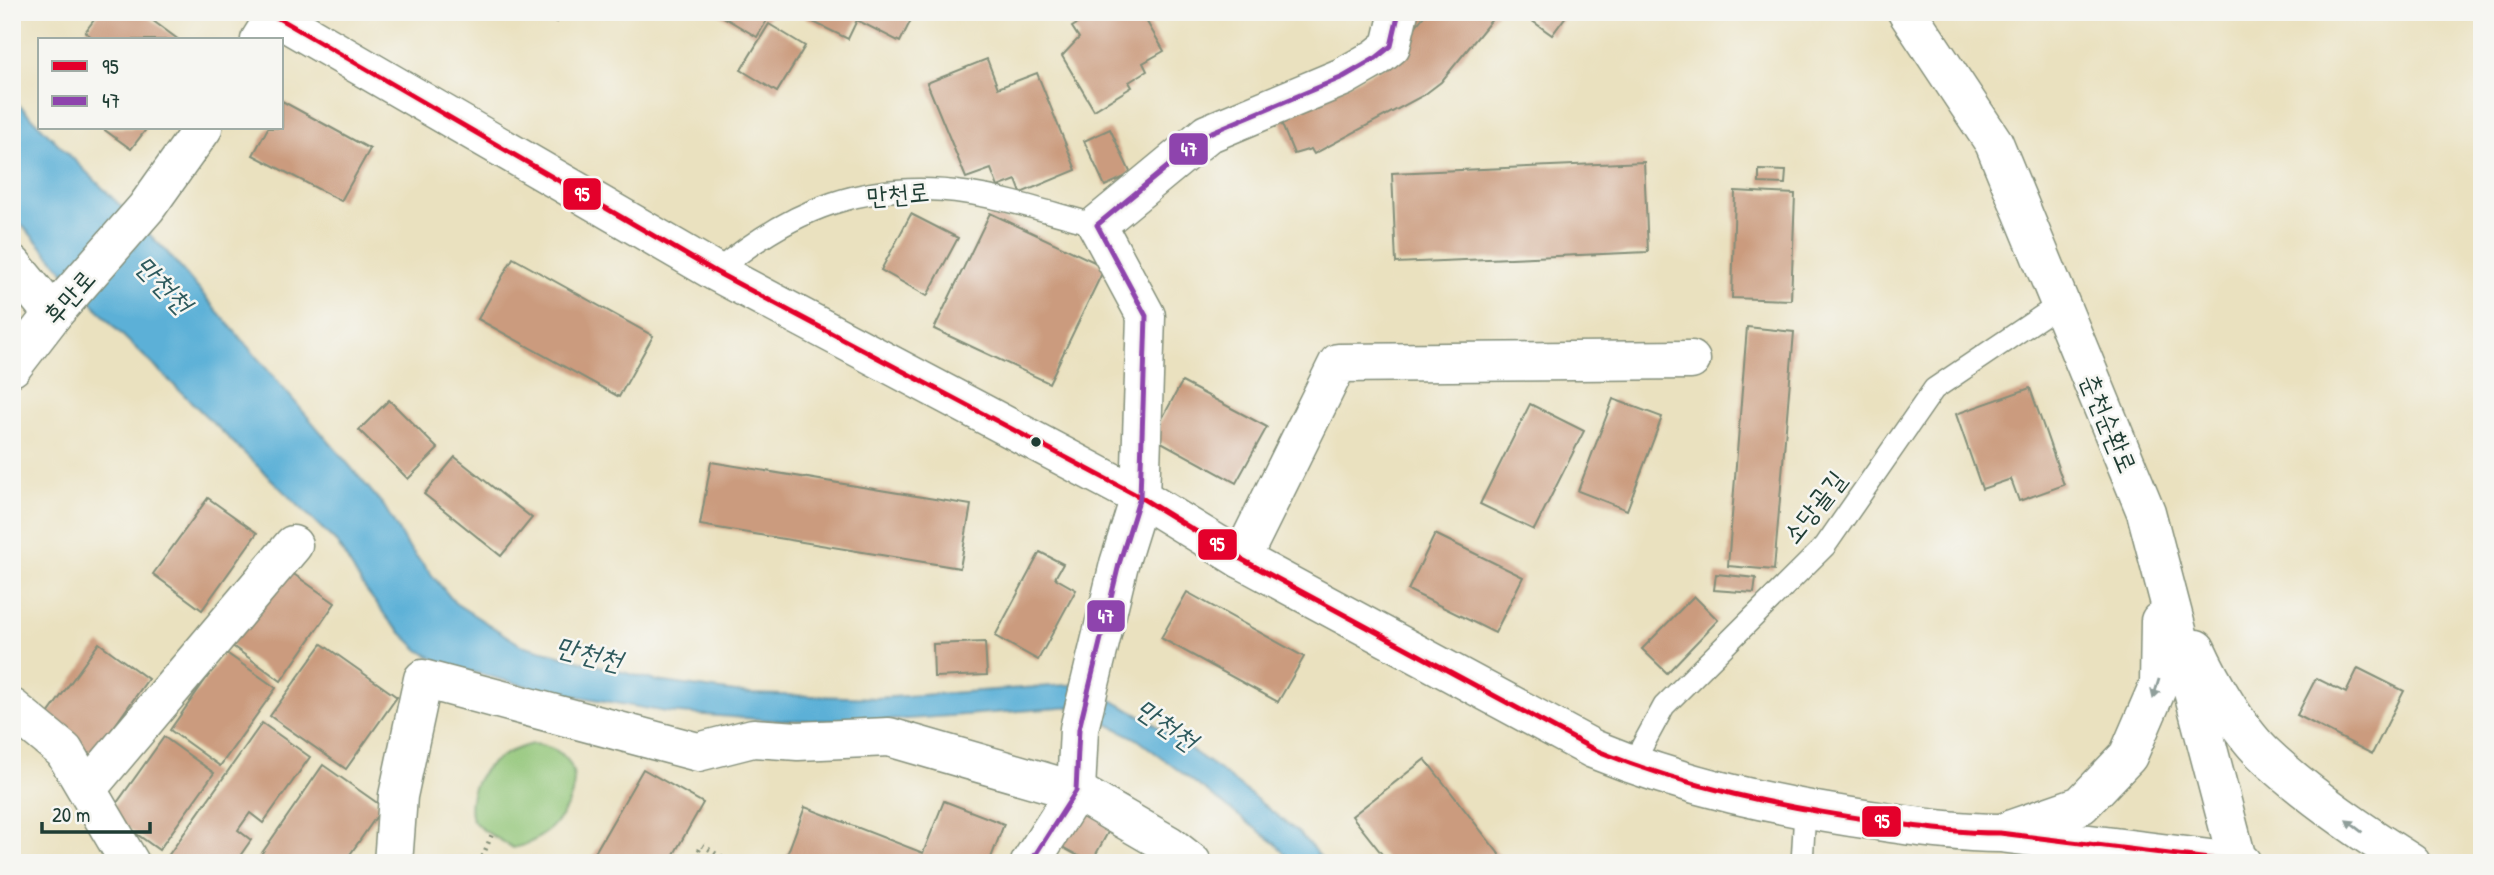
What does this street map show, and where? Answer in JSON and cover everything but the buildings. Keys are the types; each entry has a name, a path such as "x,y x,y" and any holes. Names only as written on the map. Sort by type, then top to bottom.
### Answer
{"street":[{"path":"1030,863 1076,791 1079,729 1119,564 1140,497 1146,316 1097,225 1206,134 1343,77 1377,58 1391,46 1399,12"},
{"name":"춘천순환로","path":"1907,12 1994,143 2146,512 2239,863"},
{"path":"268,23 716,272 1140,497 1241,559 1525,714 1632,765 1737,797 1805,811 1965,833 2000,833 2239,863"},
{"name":"후만로","path":"12,367 146,208 202,130"},
{"path":"12,264 59,308"},
{"path":"1241,559 1338,363 1691,360"},
{"path":"87,789 293,545"},
{"path":"2000,833 2081,805 2128,756 2159,684 2161,572"},
{"path":"2161,572 2209,678 2262,752 2357,829 2411,863"},
{"path":"393,863 398,796 423,678 698,752 753,738 798,741 889,737 1076,791 1168,845 1192,863"},
{"path":"12,708 64,751 131,863"},
{"path":"2000,833 2055,863"}],"lane":[{"name":"만천로","path":"716,272 755,239 803,214 846,199 893,191 931,189 970,193 1097,225"},
{"name":"소당골길","path":"1632,765 1664,706 1825,546 1934,389 2060,304"},
{"path":"1802,863 1805,811"}],"path":[{"path":"481,863 492,834"},
{"path":"692,863 702,845 731,863"}],"green space":[{"path":"532,744 555,750 569,762 574,777 572,795 563,813 550,829 533,841 513,848 476,824 471,815 471,799 485,769 511,751"}],"water":[{"name":"만천천","path":"12,98 38,124 38,130 44,130 166,251 384,506 406,544 455,603 521,645 657,681 750,694 877,698 1082,684 1150,721 1221,771 1300,834 1326,863 1293,863 1276,844 1137,739 1075,707 880,721 771,720 666,712 543,690 445,665 419,650 391,623 363,586 337,543 116,329 12,214"}],"transit line":[{"name":"95","path":"268,12 716,272 1140,497 1241,559 1593,749 1698,785 1805,809 1924,827 2000,833 2242,863"},
{"name":"47","path":"1030,863 1076,791 1079,729 1119,564 1140,497 1146,316 1097,225 1207,134 1343,77 1376,58 1391,46 1399,12"}]}
